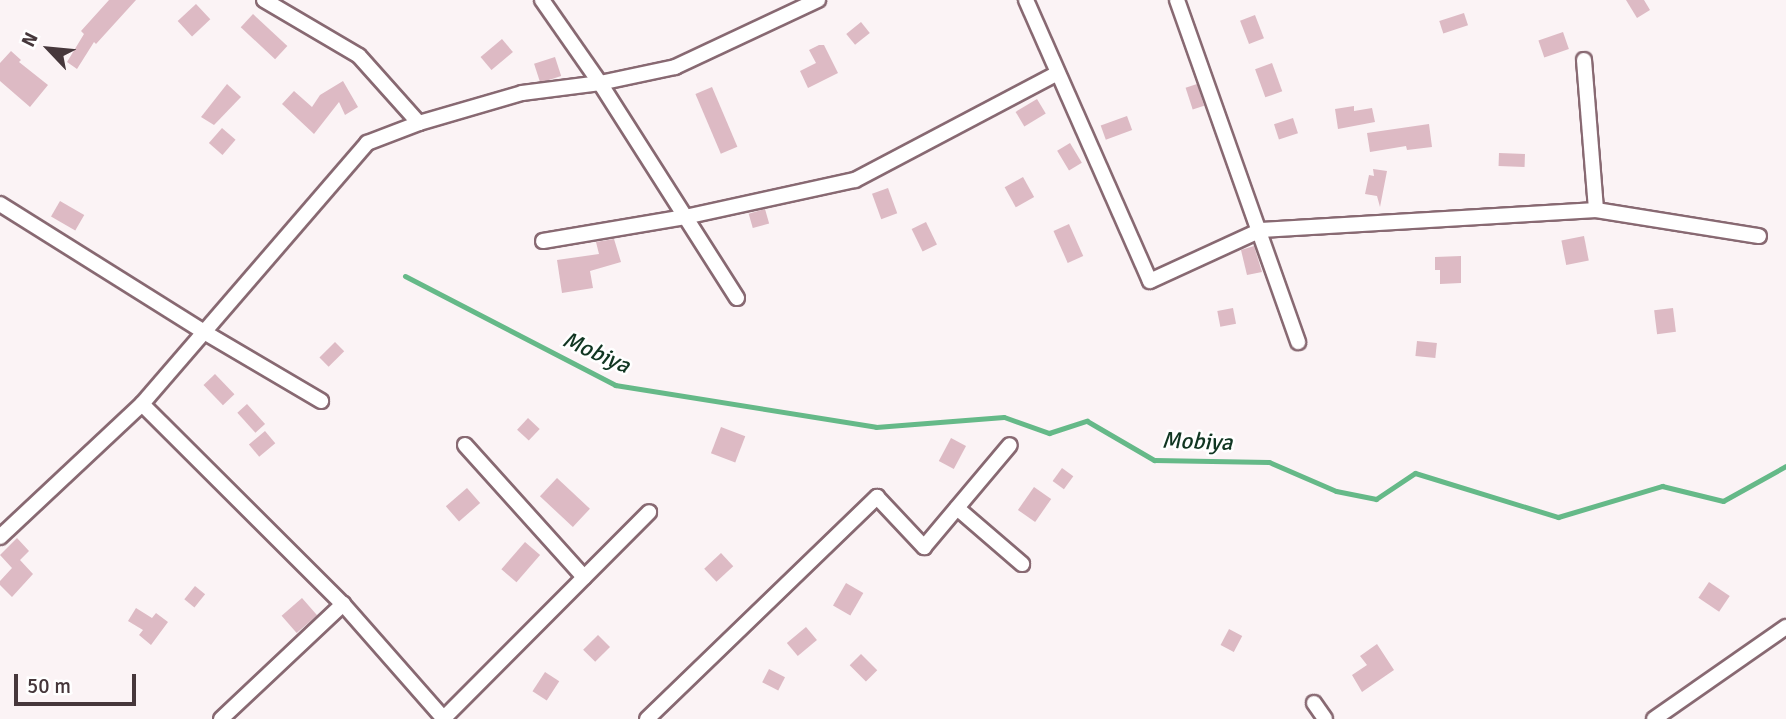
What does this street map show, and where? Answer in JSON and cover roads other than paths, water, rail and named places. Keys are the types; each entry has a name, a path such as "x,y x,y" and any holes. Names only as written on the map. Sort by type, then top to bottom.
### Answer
{"street":[{"path":"264,0 359,56 419,123"},
{"path":"542,0 600,83 737,298"},
{"path":"0,537 142,404 367,143 419,123 522,93 600,83 675,67 818,0"},
{"path":"1026,0 1150,281 1261,230 1596,210 1759,236"},
{"path":"1177,0 1261,230 1298,341"},
{"path":"1584,60 1596,210"},
{"path":"543,241 685,217 855,180 1058,74"},
{"path":"0,204 204,332 321,401"},
{"path":"142,404 343,604 443,719 649,512"},
{"path":"647,719 877,497 924,547 1010,445"},
{"path":"465,446 584,577"},
{"path":"957,508 1022,564"},
{"path":"221,719 343,604"},
{"path":"1654,719 1786,626"},
{"path":"1314,703 1325,719"}],"waterway":[{"name":"Mobiya","path":"405,276 615,385 876,427 1004,417 1049,433 1087,421 1154,460 1269,462 1336,491 1376,499 1415,473 1558,517 1662,486 1723,501 1786,466"}]}
